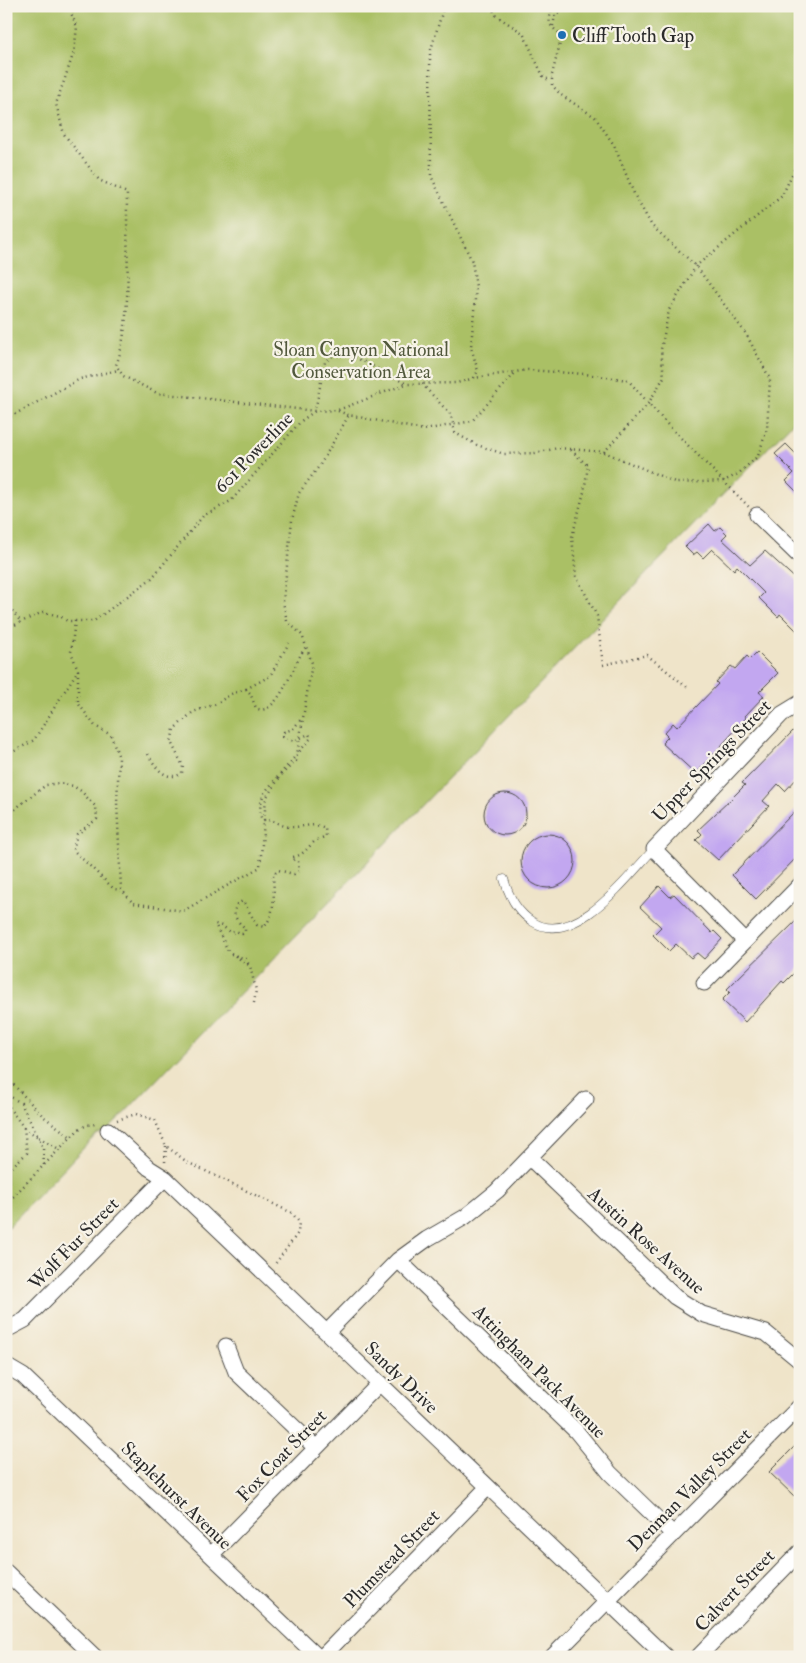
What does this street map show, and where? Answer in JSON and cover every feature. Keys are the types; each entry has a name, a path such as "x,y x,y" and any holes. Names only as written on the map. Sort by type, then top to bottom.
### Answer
{"street":[{"path":"757,515 800,557"},
{"name":"Upper Springs Street","path":"654,849 782,714 800,703"},
{"path":"654,849 745,941"},
{"path":"704,983 800,885"},
{"path":"326,1332 398,1260 485,1202 586,1100"},
{"name":"Sandy Drive","path":"108,1130 149,1168 165,1178 666,1657"},
{"name":"Austin Rose Avenue","path":"530,1158 675,1297 702,1314 766,1333 800,1361"},
{"name":"Wolf Fur Street","path":"6,1330 25,1320 165,1178"},
{"name":"Attingham Pack Avenue","path":"398,1260 576,1431 610,1473 673,1534"},
{"path":"226,1346 236,1372 316,1448"},
{"name":"Staplehurst Avenue","path":"6,1366 23,1376 318,1657"},
{"name":"Fox Coat Street","path":"211,1555 380,1383"},
{"name":"Denman Valley Street","path":"552,1657 800,1406"},
{"name":"Plumstead Street","path":"322,1657 488,1486"},
{"name":"Calvert Street","path":"698,1657 800,1552"},
{"path":"6,1572 95,1657"}],"lane":[{"path":"504,879 508,892 524,917 538,925 552,929 568,926 592,912 654,849"}],"path":[{"path":"75,6 70,13 77,27 74,52 56,104 64,134 99,180 127,194 126,304 121,354 116,365 123,376 157,393 315,411 325,362 335,354 349,354 406,384"},
{"path":"444,6 430,53 432,176 472,261 476,287 472,346 478,371 474,378"},
{"path":"492,6 495,15 523,33 543,76 552,78"},
{"path":"422,384 450,415 454,433 477,445 504,454 535,453 558,448 604,452 677,483 724,481 738,474 758,456 767,429 770,379 746,334 696,266 652,226 634,196 614,144 595,117 561,95 552,85 562,35 548,19 552,6"},
{"path":"553,26 555,16 559,14 559,6"},
{"path":"604,452 648,404 664,377 661,349 669,310 696,266 782,196 794,170 800,164"},
{"path":"6,419 80,379 119,370"},
{"name":"601 Powerline","path":"6,630 43,612 60,616 67,621 94,621 152,578 203,516 231,501 301,421 315,411 337,410 406,384 457,383 474,378 528,370 585,374 628,380 648,404 757,515"},
{"path":"337,410 349,415 424,430 472,421 516,372"},
{"path":"75,621 71,652 78,670 78,703 95,726 110,735 119,758 117,802 122,890 133,903 183,911 260,867 262,820 266,798 282,774 296,761 312,663 302,635 286,621 283,602 292,520 299,493 320,465 349,415"},
{"path":"570,449 588,466 572,537 576,576 597,616 603,664 648,655 687,687"},
{"path":"6,603 21,622"},
{"path":"148,754 161,772 169,776 177,776 182,773 184,766 171,742 174,729 193,712 216,704 231,694 246,689 270,676 289,643"},
{"path":"246,689 256,708 262,710 271,707 292,675 295,664 306,647"},
{"path":"6,756 34,740 78,670"},
{"path":"297,754 310,741 311,736 309,734 292,741 282,734 293,730 303,717"},
{"path":"6,821 8,816 20,805 46,785 59,783 73,786 96,807 97,819 76,834 72,850 114,889 122,890"},
{"path":"254,1003 256,990 250,966 231,954 215,924 222,926 232,933 236,931 242,934 245,932 245,928 236,920 235,914 237,904 243,901 257,925 264,927 268,923 273,902 273,875 278,870 294,874 299,871 298,861 292,858 309,849 314,842 326,836 327,832 319,824 285,826 275,820 262,820"},
{"path":"6,1076 44,1116 71,1137"},
{"path":"10,1080 7,1090 10,1109 24,1128 59,1149"},
{"path":"7,1090 11,1097 20,1103 43,1148 44,1165"},
{"path":"6,1203 71,1137 87,1125 97,1124 108,1130 118,1119 136,1114 155,1120 166,1146 187,1162 292,1213 299,1222 298,1233 276,1260 274,1264 279,1268"},
{"path":"6,1175 7,1171 27,1153 24,1128"}],"green space":[{"name":"Sloan Canyon National Conservation Area","path":"6,6 800,6 800,415 108,1130 96,1135 6,1229"}],"building":[{"path":"786,444 800,458 800,495 786,481 794,473 775,454"},
{"path":"709,524 715,531 720,527 727,534 722,539 750,565 765,551 800,583 800,634 780,614 778,617 759,598 764,593 737,566 734,570 712,549 703,558 697,552 693,555 685,547"},
{"path":"757,652 778,673 759,692 764,696 696,774 662,743 668,737 664,733 673,723 677,727 718,684 716,682 731,666 735,669 747,656 750,659"},
{"path":"794,730 800,735 800,775 785,791 778,784 763,801 769,806 718,860 696,840 702,834 698,830 745,785 742,783"},
{"path":"505,793 520,799 526,814 520,829 505,835 490,829 484,814 490,799"},
{"path":"800,806 800,854 756,899 732,875"},
{"path":"548,834 558,836 567,842 573,851 575,861 573,871 567,880 558,886 548,888 538,886 529,880 523,871 521,861 523,851 529,842 538,836"},
{"path":"659,886 670,897 674,894 712,933 714,931 722,939 704,959 697,953 691,958 676,944 669,951 653,935 661,927 640,907"},
{"path":"800,917 800,967 784,983 782,981 745,1022 722,1000 730,992 727,989"},
{"path":"800,1441 800,1489 794,1496 769,1472"}],"place":[{"name":"Cliff Tooth Gap","path":"562,35"}]}
